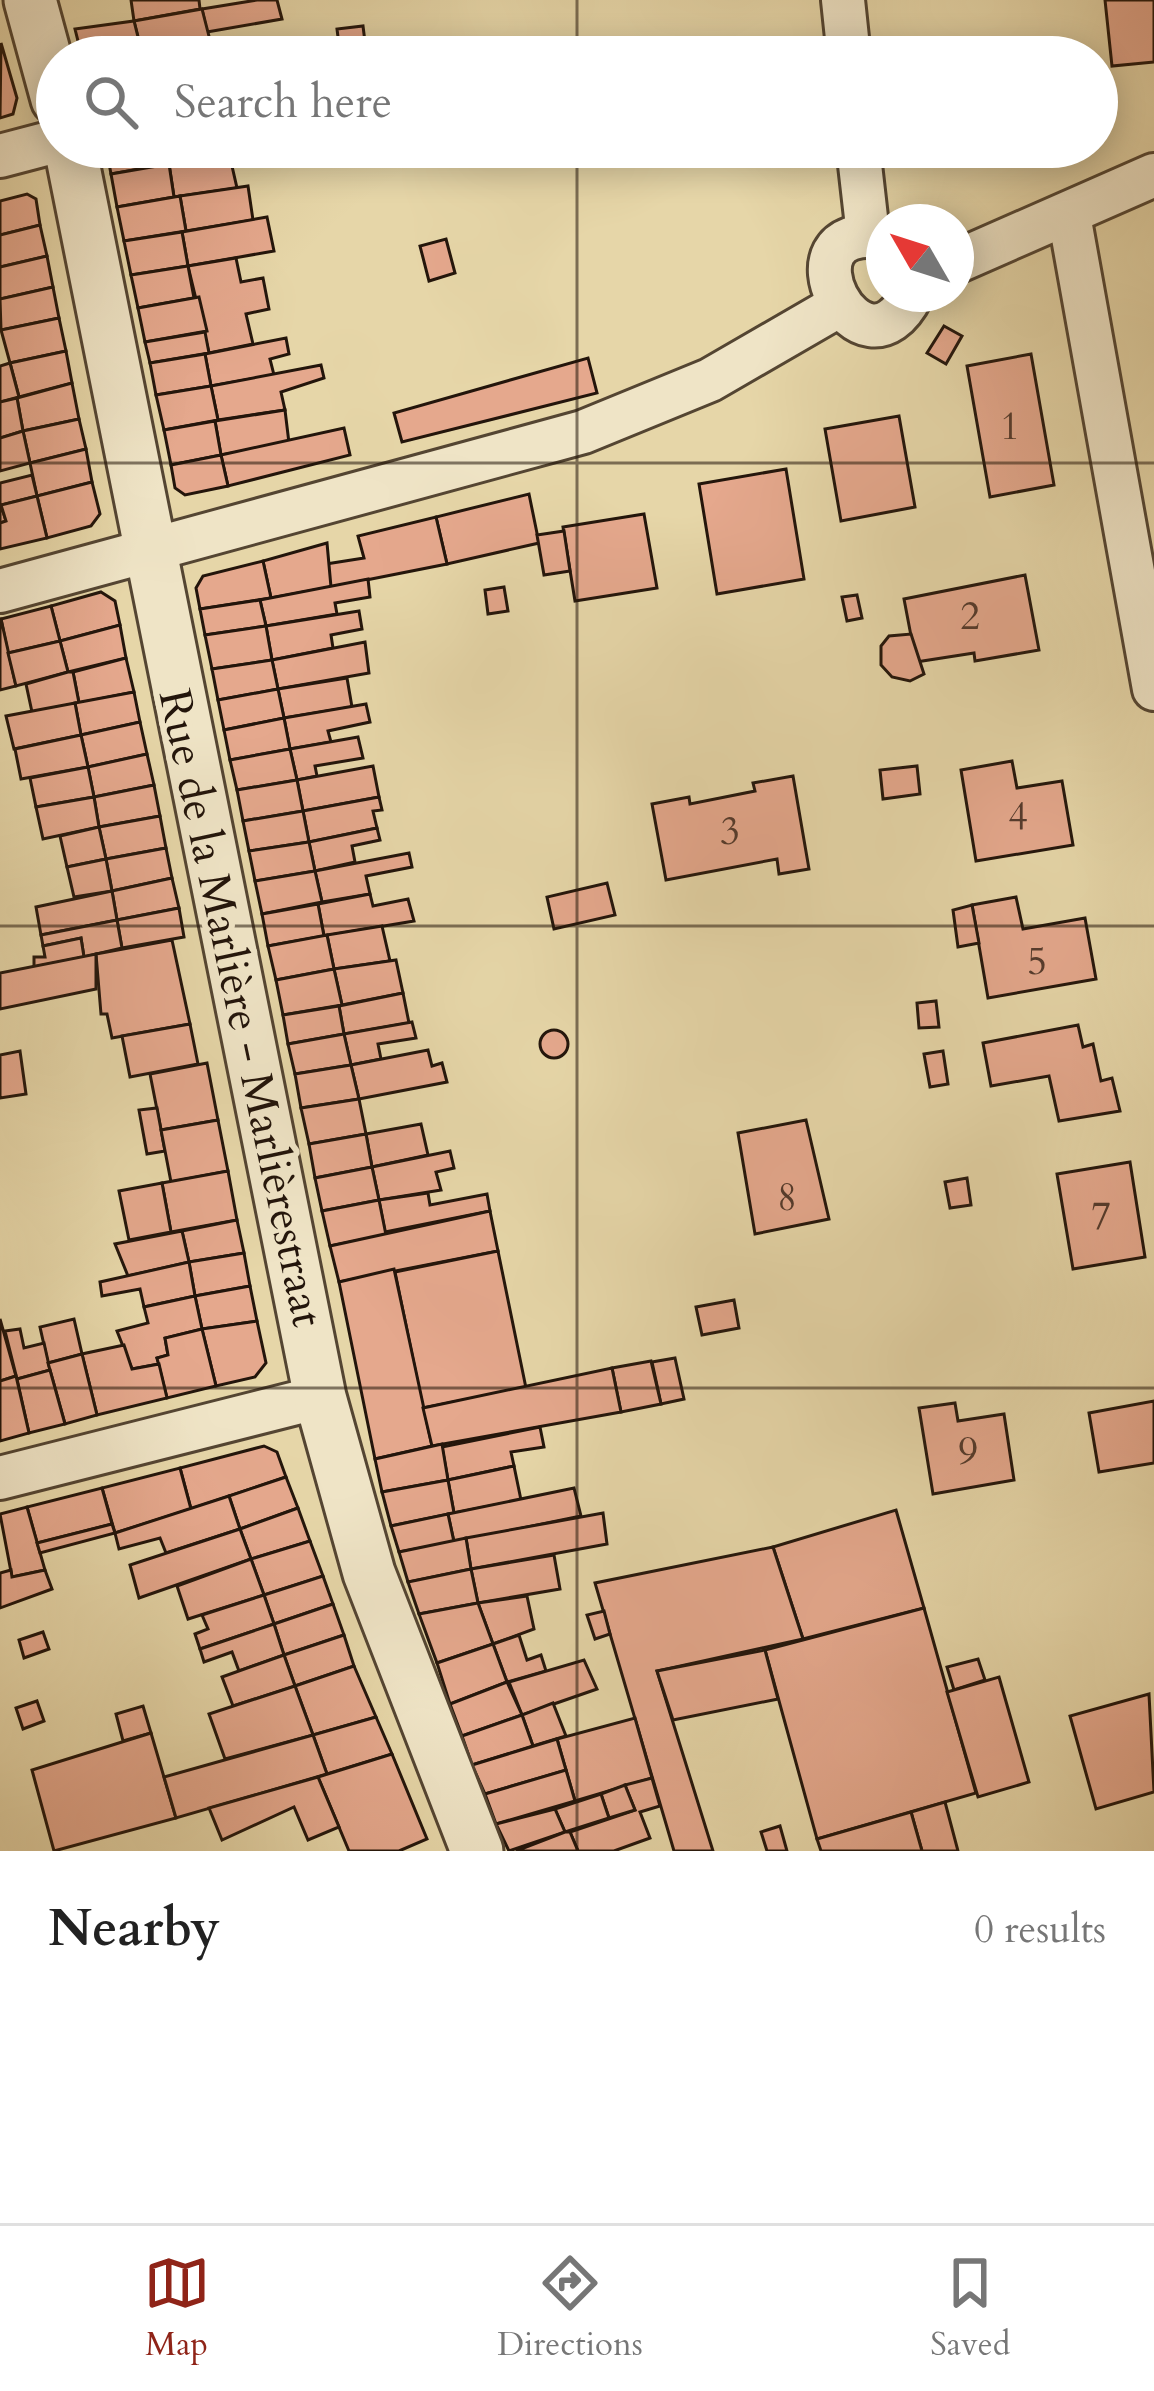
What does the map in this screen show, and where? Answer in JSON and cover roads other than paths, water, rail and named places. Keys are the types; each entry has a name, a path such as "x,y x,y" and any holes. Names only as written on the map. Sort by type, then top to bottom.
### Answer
{"street":[{"path":"30,0 40,36"},
{"path":"843,0 847,36"},
{"path":"0,156 36,147"},
{"name":"Rue de la Marlière - Marlièrestraat","path":"74,168 320,1397 369,1573 477,1851"},
{"path":"862,168 870,204"},
{"path":"974,255 1154,175"},
{"path":"1069,215 1154,688"},
{"path":"866,241 835,255 828,282 838,306 861,321 875,322 901,312"},
{"path":"0,591 583,432 710,380 838,306"},
{"path":"0,1478 320,1397"}]}
